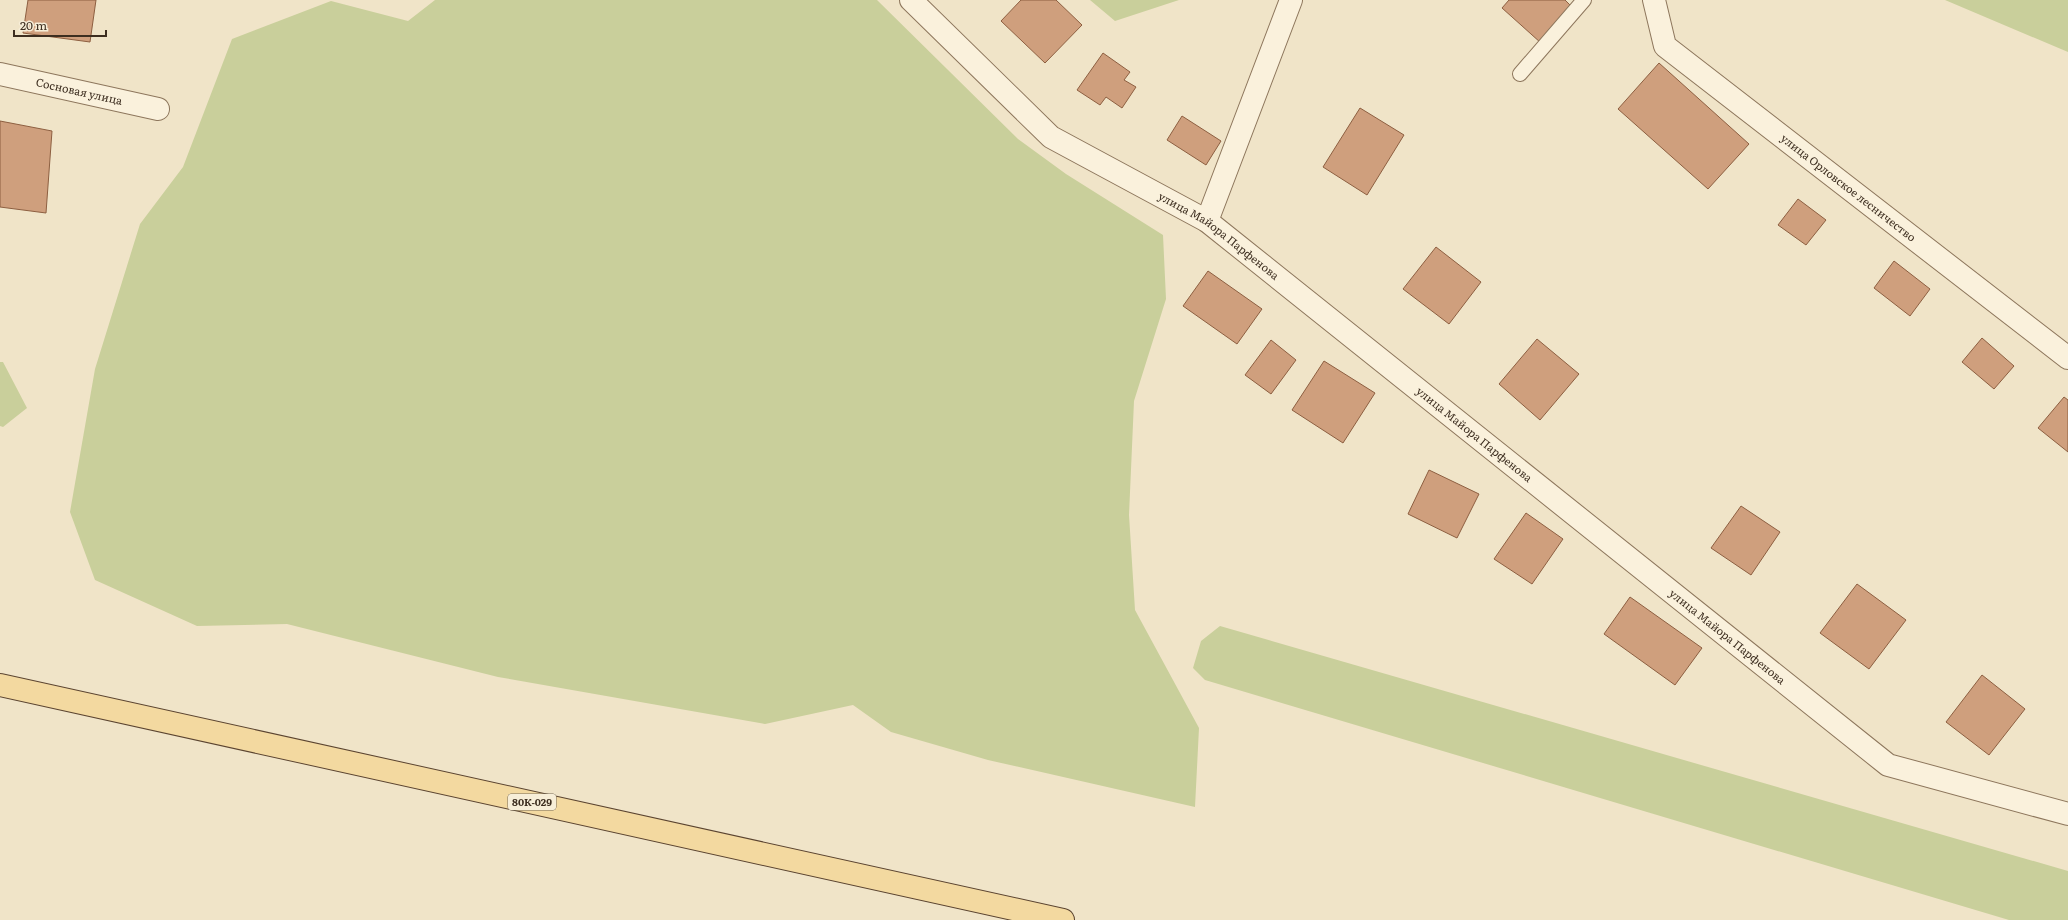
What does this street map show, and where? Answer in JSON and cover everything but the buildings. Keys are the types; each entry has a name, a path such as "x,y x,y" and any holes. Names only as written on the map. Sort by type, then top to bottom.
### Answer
{"main road":[{"name":"80К-029","path":"0,685 1063,920"}],"street":[{"name":"улица Майора Парфенова","path":"911,0 1051,137 1207,221 1888,765 2068,814"},
{"path":"1207,221 1291,0"},
{"name":"улица Орловское лесничество","path":"1654,0 1665,46 2068,358"},
{"name":"Сосновая улица","path":"0,74 158,109"}],"lane":[{"path":"1520,74 1584,0"}],"green space":[{"path":"435,0 877,0 1018,139 1066,174 1163,235 1166,299 1134,401 1129,515 1135,610 1199,728 1195,807 988,760 891,732 853,705 765,724 498,677 287,624 197,626 95,580 70,512 95,369 140,224 183,167 232,39 331,1 408,21"},
{"path":"1090,0 1179,0 1115,21"},
{"path":"1945,0 2068,0 2068,52"},
{"path":"0,362 3,362 27,408 3,427 0,426"},
{"path":"1220,626 2068,871 2068,920 2009,920 1205,680 1193,668 1201,641"}]}
